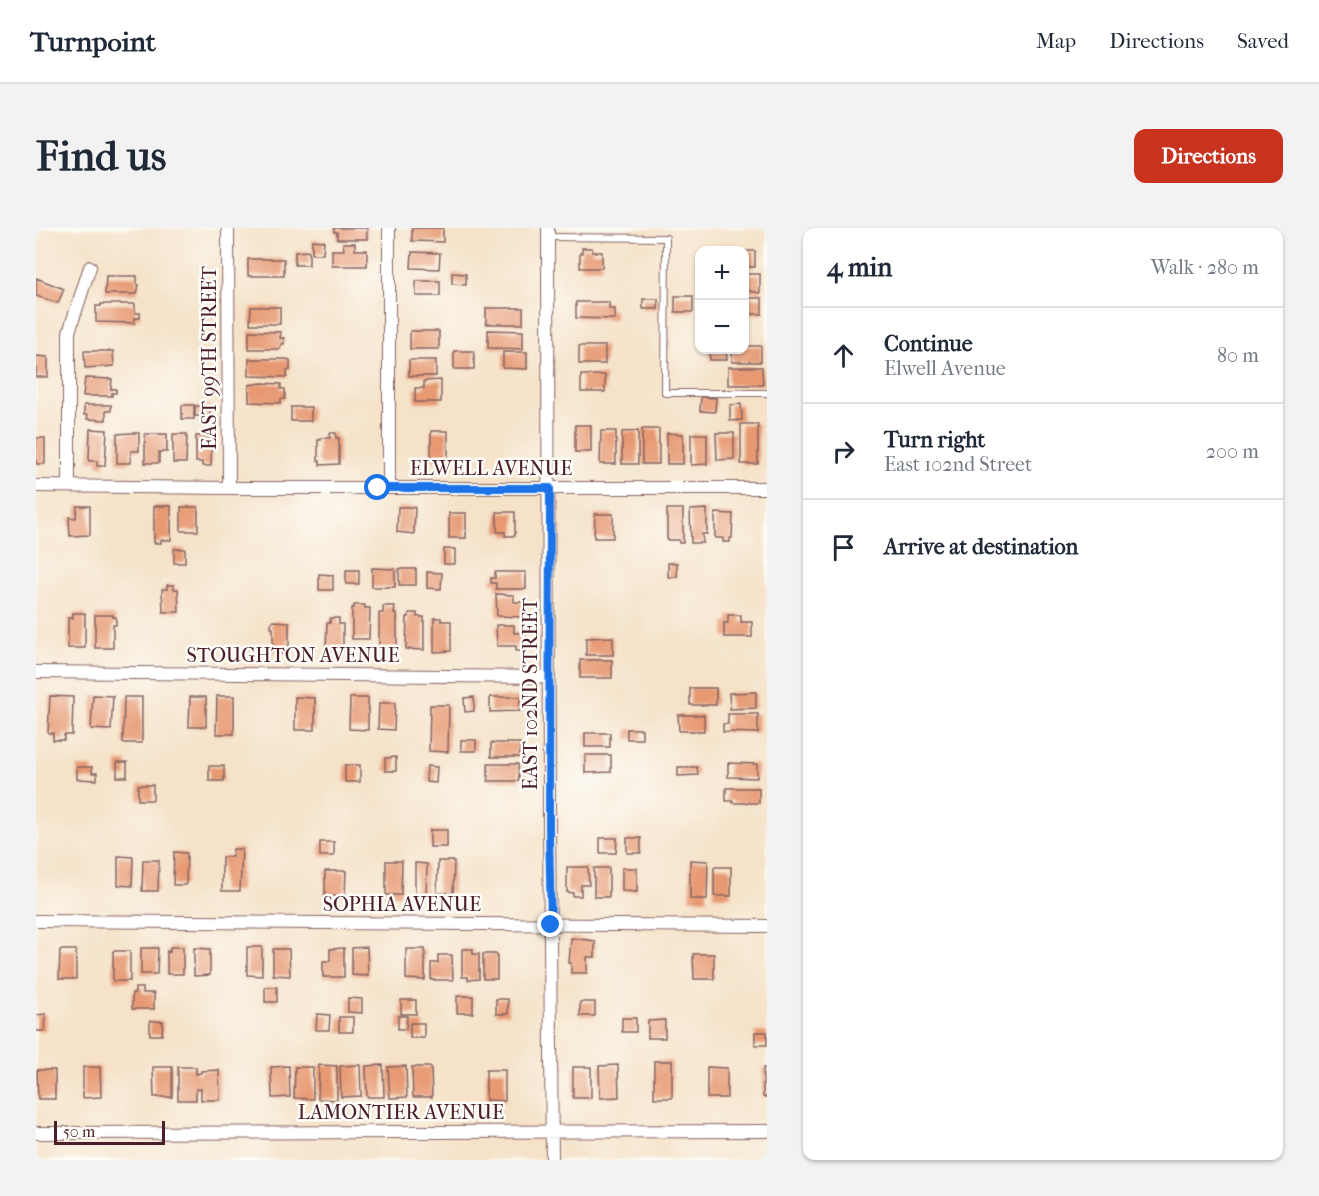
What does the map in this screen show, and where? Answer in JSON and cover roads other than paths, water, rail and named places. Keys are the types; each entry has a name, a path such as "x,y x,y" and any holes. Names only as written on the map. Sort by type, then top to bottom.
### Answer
{"street":[{"name":"EAST 99TH STREET","path":"228,228 229,488"},
{"path":"388,228 389,488"},
{"name":"EAST 102ND STREET","path":"548,233 552,1160"},
{"path":"69,486 69,332 90,267"},
{"name":"ELWELL AVENUE","path":"36,486 767,488"},
{"name":"STOUGHTON AVENUE","path":"36,672 549,677"},
{"name":"SOPHIA AVENUE","path":"36,921 767,926"},
{"name":"LAMONTIER AVENUE","path":"36,1133 767,1131"}],"lane":[{"path":"548,233 666,238 665,393 767,393"}]}
